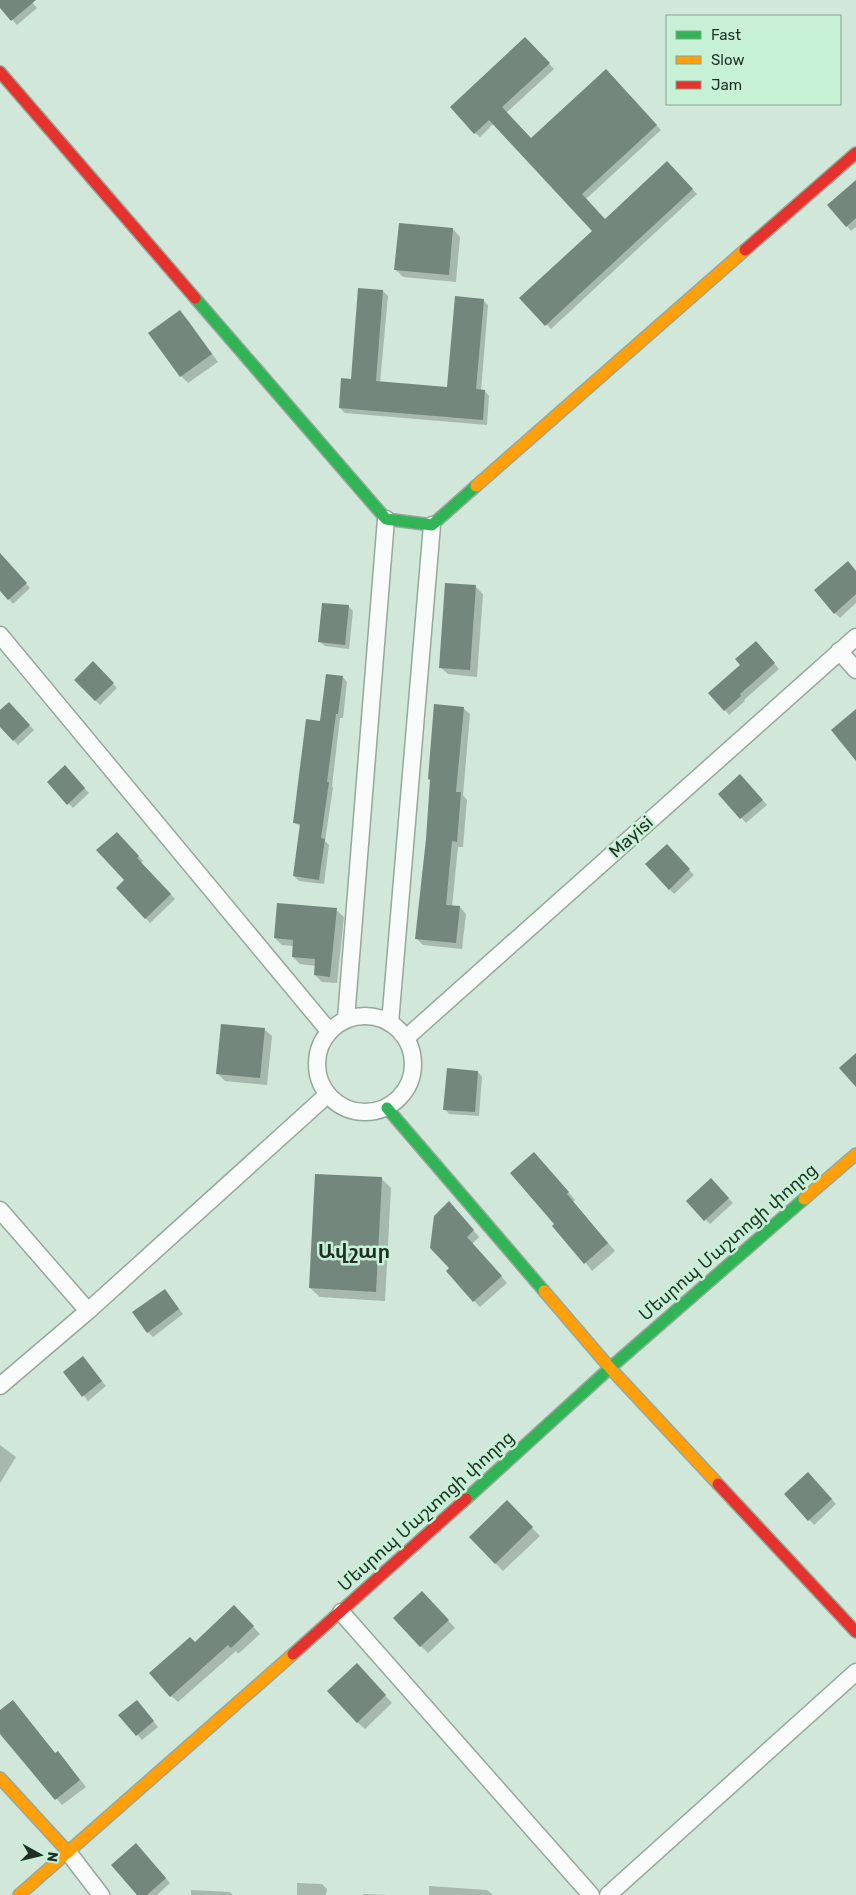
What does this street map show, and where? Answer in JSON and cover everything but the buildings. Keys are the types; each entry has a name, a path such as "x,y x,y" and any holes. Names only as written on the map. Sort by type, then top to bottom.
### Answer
{"street":[{"path":"0,72 386,519 432,525"},
{"path":"390,1023 432,525 856,153"},
{"path":"346,1020 386,519"},
{"path":"0,635 330,1031"},
{"name":"Mayisi","path":"406,1038 856,637"},
{"path":"839,652 856,670"},
{"path":"361,1016 376,1017 390,1023 406,1038 412,1053 414,1069 409,1085 400,1098 387,1108 371,1113 355,1112 340,1106 327,1095 320,1083 316,1070 317,1056 322,1042 330,1031 346,1020 361,1016"},
{"path":"0,1386 88,1311 327,1095"},
{"path":"387,1108 610,1368 856,1632"},
{"name":"Մեսրոպ Մաշտոցի փողոց","path":"19,1895 341,1612 610,1368 856,1154"},
{"path":"0,1210 88,1311"},
{"path":"341,1612 592,1895"},
{"path":"608,1895 856,1672"},
{"path":"0,1778 68,1852 101,1895"}],"traffic: fast":[{"path":"195,298 386,519 432,525 476,486"},
{"path":"387,1108 544,1291"},
{"path":"466,1499 610,1368 804,1199"}],"traffic: slow":[{"path":"476,486 745,250"},
{"path":"804,1199 856,1154"},
{"path":"544,1291 610,1368 718,1484"},
{"path":"19,1895 293,1654"},
{"path":"0,1778 68,1852"}],"traffic: jam":[{"path":"0,72 195,298"},
{"path":"745,250 856,153"},
{"path":"718,1484 856,1632"},
{"path":"293,1654 466,1499"}],"district":[{"name":"Ավշար","path":"354,1251"}]}
